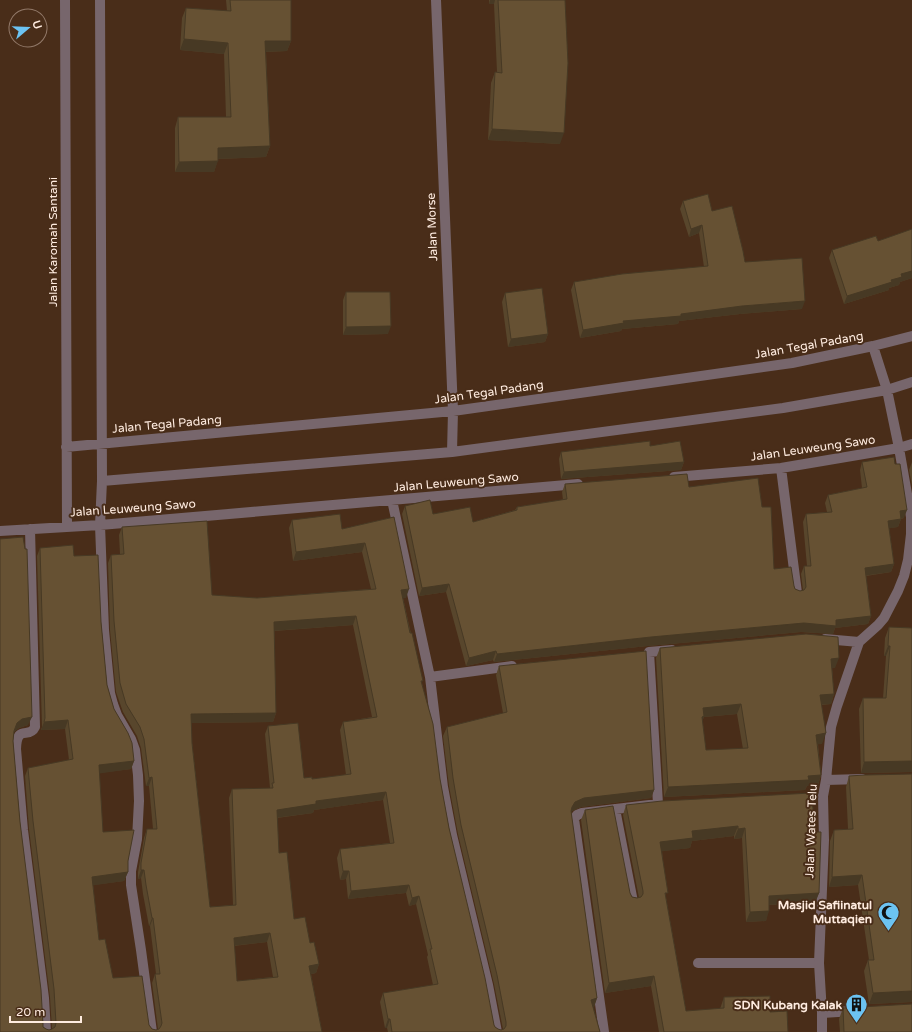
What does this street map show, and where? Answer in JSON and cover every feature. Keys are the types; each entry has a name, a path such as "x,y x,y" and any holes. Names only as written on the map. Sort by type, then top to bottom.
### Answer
{"street":[{"name":"Jalan Karomah Santani","path":"65,0 67,526"},
{"path":"100,0 102,481 100,525 104,630 110,693 117,715 131,739 135,750 138,775 139,801 137,839 131,885 152,1032"},
{"name":"Jalan Morse","path":"436,0 453,411 452,452"},
{"name":"Jalan Tegal Padang","path":"66,447 453,411 792,363 912,336"},
{"name":"Jalan Wates Telu","path":"822,1032 819,963 824,840 819,796 826,780 831,727 859,642 884,618 904,576 908,560 911,534 911,517 899,448 886,390 873,346"},
{"path":"102,481 452,452 783,408 886,390 912,382"},
{"name":"Jalan Leuweung Sawo","path":"664,478 781,468 899,448 912,444"},
{"path":"781,468 797,593"},
{"name":"Jalan Leuweung Sawo","path":"0,530 100,525 585,484"},
{"path":"392,500 430,678 443,787 452,835 488,985 497,1032"},
{"path":"30,529 35,727 34,730 21,734 17,737 16,749 23,830 44,998 46,1032"},
{"path":"816,639 859,642"},
{"path":"604,1032 574,819 577,815 582,813 662,804 645,652 684,648"},
{"path":"430,678 522,665"},
{"path":"826,780 873,779"},
{"path":"615,809 633,902"},
{"path":"698,962 819,963"},
{"path":"822,1013 862,1011"}],"building":[{"path":"230,0 291,0 291,41 265,41 270,146 218,148 218,161 179,162 178,117 231,117 228,43 184,39 186,8 231,11"},
{"path":"498,0 565,0 568,63 564,133 492,129 495,72 502,73"},
{"path":"708,194 712,211 732,206 745,262 802,258 805,301 742,306 681,314 681,316 623,321 624,323 583,330 574,282 622,274 708,266 702,225 691,229 683,201"},
{"path":"912,229 912,271 901,274 902,277 891,280 892,282 847,296 832,250 876,236 878,241"},
{"path":"542,288 548,334 511,339 505,293"},
{"path":"346,292 390,292 391,326 346,327"},
{"path":"650,441 650,446 680,441 684,462 564,472 561,452"},
{"path":"894,457 895,464 900,464 907,510 900,511 901,519 888,521 894,564 865,568 871,616 836,620 836,626 804,623 651,637 497,654 496,651 469,658 449,584 422,588 405,506 430,500 433,514 470,507 473,522 517,510 517,507 567,499 565,484 687,474 689,487 758,478 762,507 771,507 774,569 791,567 795,589 800,591 804,590 806,587 804,566 811,566 806,514 832,512 828,495 867,487 862,462"},
{"path":"340,514 342,529 394,517 409,589 401,590 410,633 412,633 423,681 421,681 433,724 440,779 449,828 485,978 494,1025 498,1029 504,1029 506,1022 497,975 461,825 453,778 447,727 507,712 499,666 646,651 654,790 584,798 575,802 571,811 597,998 591,1000 600,1032 392,1032 383,993 438,984 430,949 432,949 419,896 412,898 409,885 351,891 349,871 343,871 340,849 394,843 386,792 316,801 316,804 277,810 279,853 287,852 294,919 305,917 310,943 314,942 319,964 309,966 322,1032 0,1032 0,539 23,537 25,549 27,549 32,717 22,719 17,723 13,741 20,822 41,990 43,1027 49,1030 55,1027 56,1023 54,989 33,821 28,768 73,759 68,720 44,722 40,548 73,545 74,556 98,555 101,622 107,685 114,709 132,743 134,761 99,765 103,832 134,830 128,861 128,872 92,877 99,940 105,939 113,978 142,976 149,1025 152,1029 156,1030 159,1029 162,1023 155,974 160,974 153,918 144,870 141,870 141,863 147,829 157,829 152,777 149,778 144,739 140,727 126,704 120,683 114,621 111,555 124,554 122,527 207,521 212,595 257,598 376,589 365,543 296,552 292,520","holes":["356,616 377,717 343,722 351,774 312,779 312,777 304,778 298,723 268,726 274,783 272,783 273,788 232,789 236,905 210,907 192,743 191,714 276,713 274,622","270,933 278,977 237,981 234,938"]},
{"path":"889,627 912,628 912,761 864,762 863,698 886,698 890,646 888,646"},
{"path":"806,634 838,637 839,658 831,659 834,694 820,695 826,733 816,735 821,775 808,776 809,780 668,787 660,648","holes":["741,704 748,748 706,750 702,717 704,716 703,708"]},
{"path":"912,774 912,991 873,993 868,960 874,960 862,875 832,877 834,830 853,829 849,776"},
{"path":"811,793 816,832 821,832 819,893 769,896 769,911 750,912 745,828 738,829 738,826 692,831 693,838 660,842 668,893 665,893 686,1011 724,1008 724,997 770,996 770,1012 787,1011 788,1032 664,1032 654,976 609,983 585,810 613,806 630,893 632,897 637,898 641,897 643,891 626,805 662,801"},
{"path":"912,1004 912,1032 844,1032 843,1008"}],"place":[{"name":"Masjid Safiinatul Muttaqien","path":"888,932"},
{"name":"SDN Kubang Kalak","path":"857,1024"}]}
